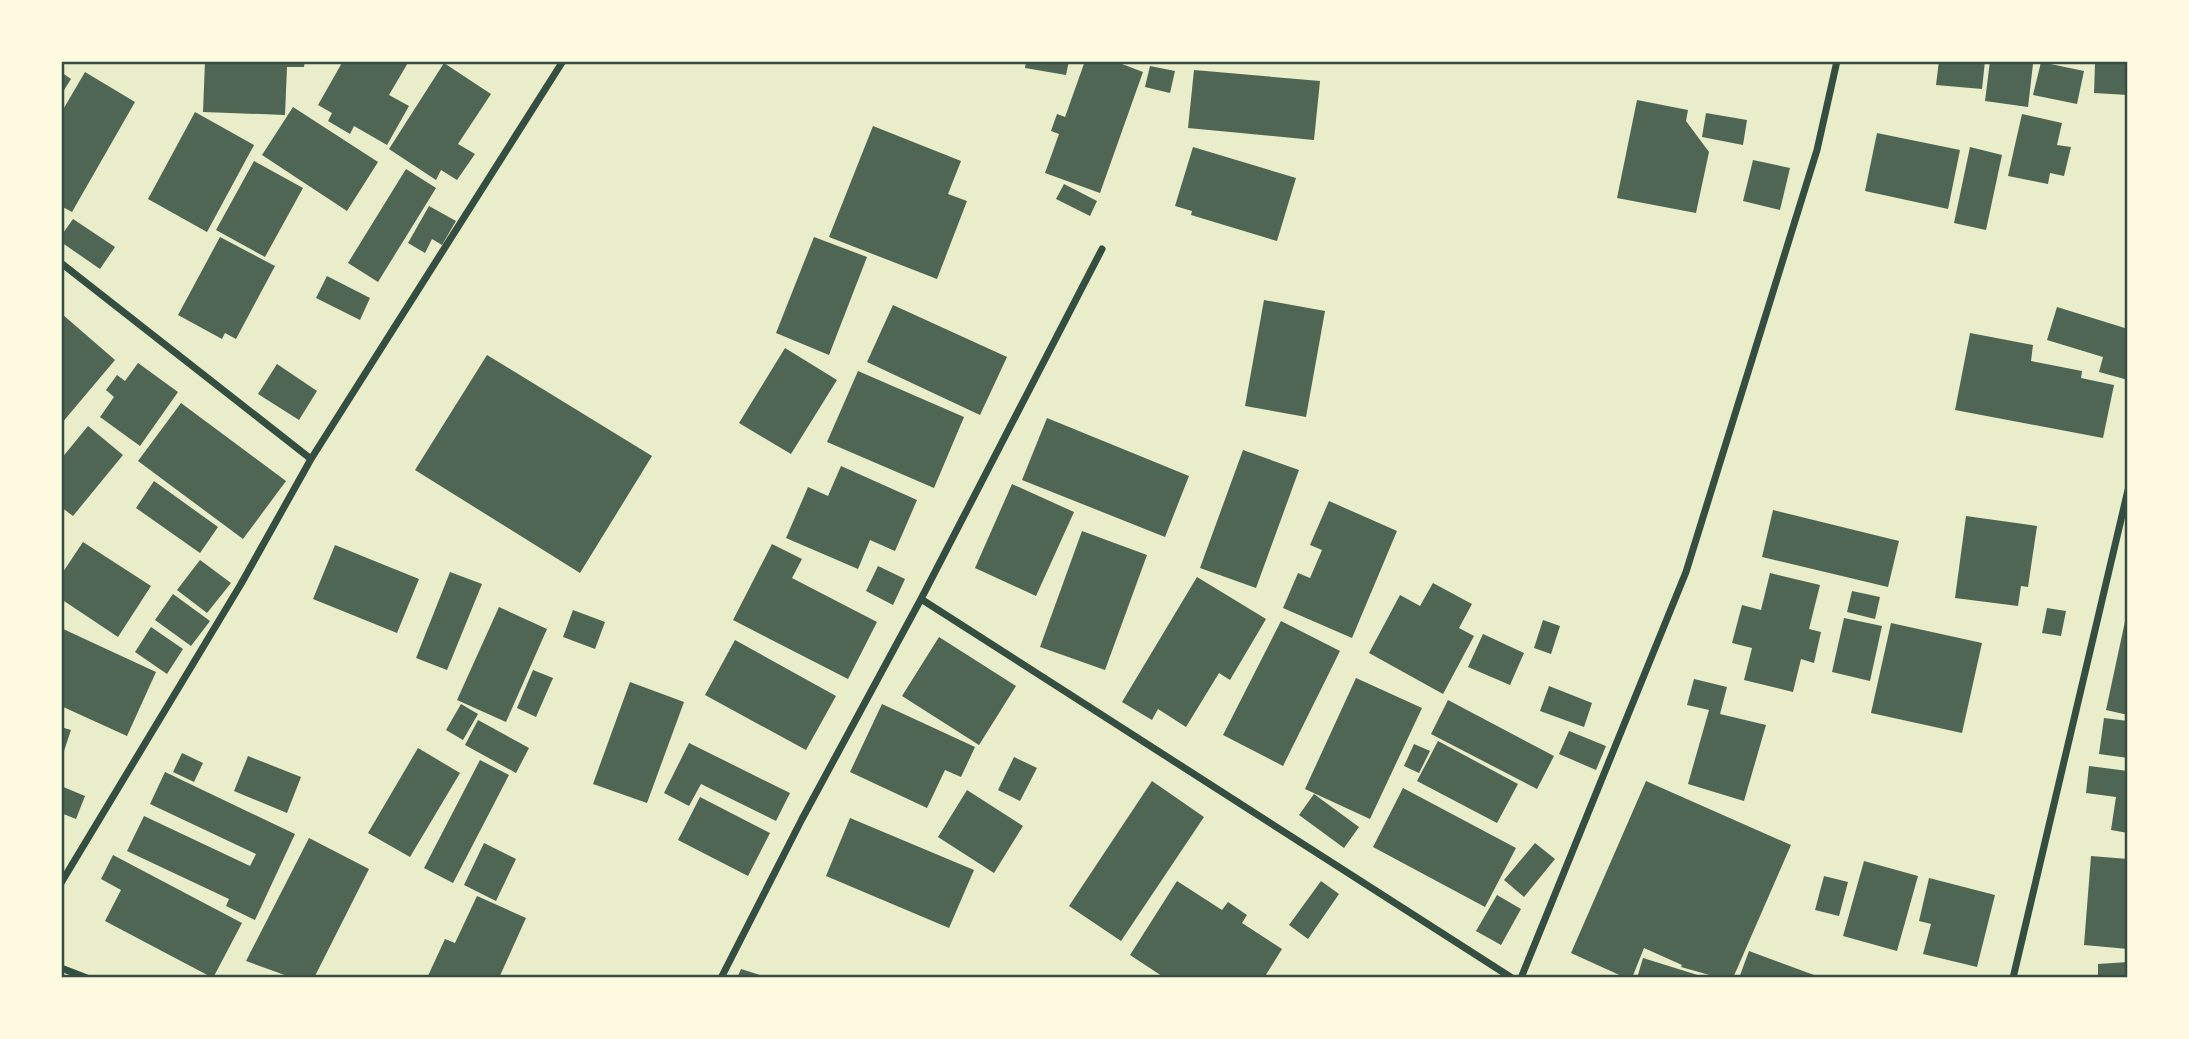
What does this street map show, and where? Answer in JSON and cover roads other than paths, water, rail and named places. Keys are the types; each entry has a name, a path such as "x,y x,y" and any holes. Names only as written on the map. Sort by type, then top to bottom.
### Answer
{"street":[{"path":"61,883 241,584 311,459 563,61"},
{"path":"1521,978 1686,572 1817,150 1837,61"},
{"path":"721,978 1102,249"},
{"path":"61,263 311,459"},
{"path":"2013,978 2128,490"},
{"path":"921,599 1512,978"},
{"path":"61,968 87,978"}]}
